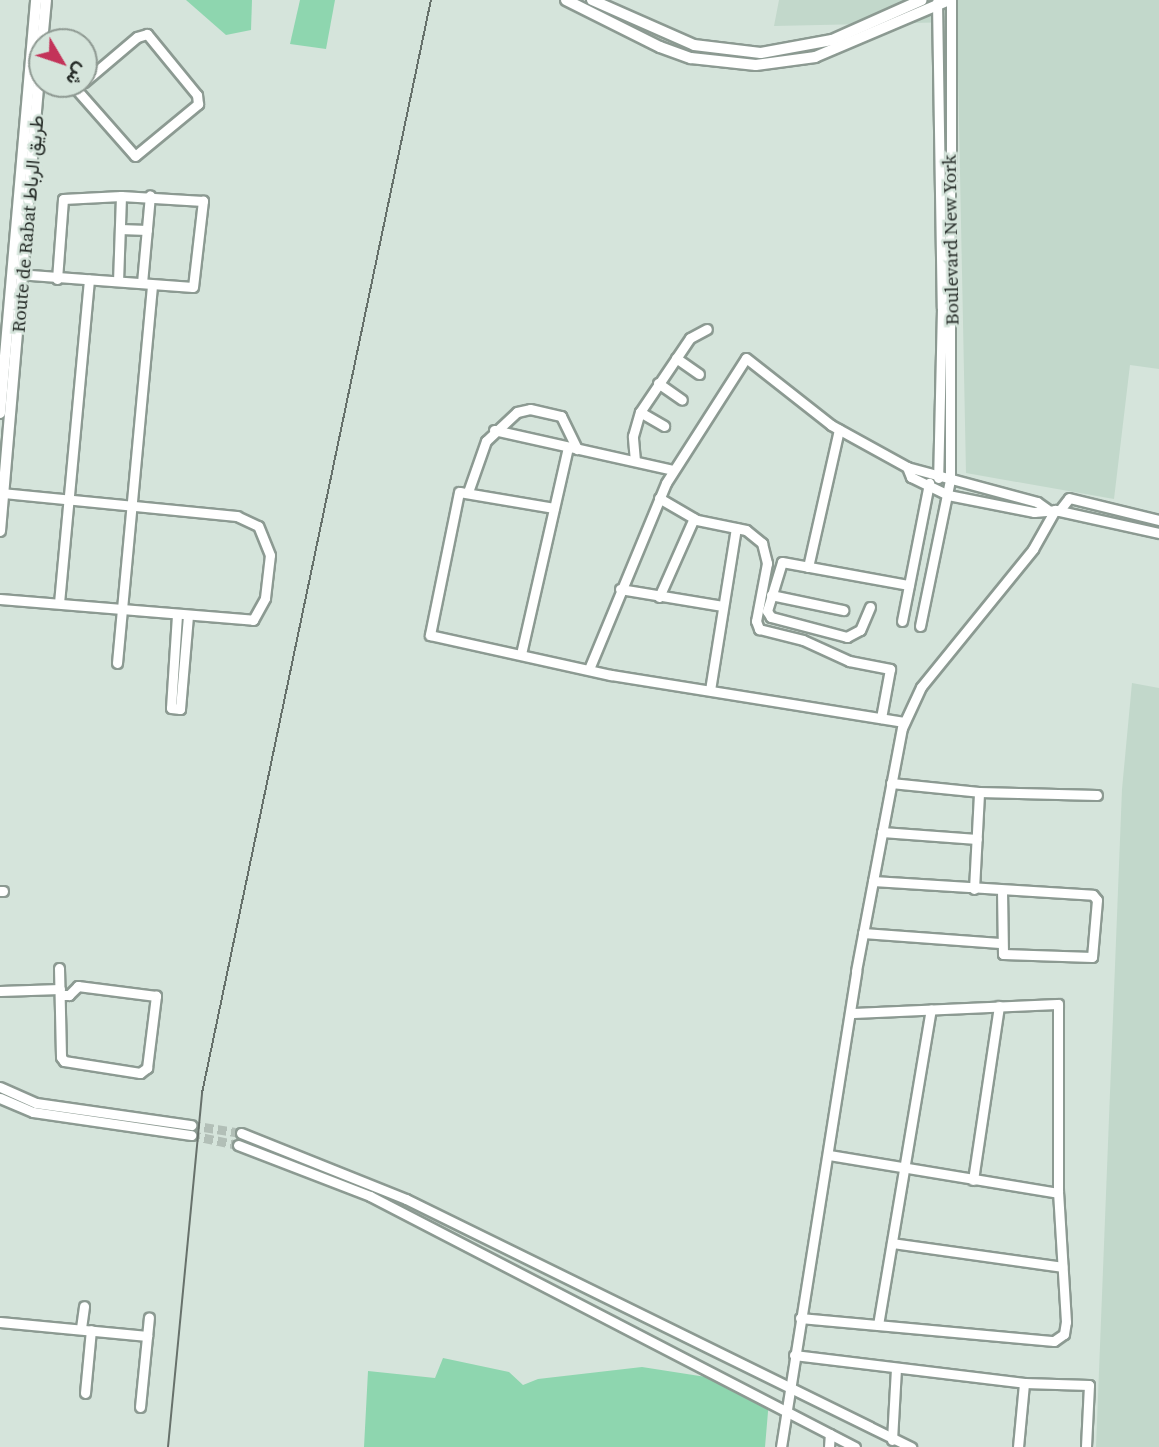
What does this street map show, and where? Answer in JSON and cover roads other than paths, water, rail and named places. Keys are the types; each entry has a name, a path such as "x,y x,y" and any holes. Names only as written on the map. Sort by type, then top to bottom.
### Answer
{"main road":[{"name":"Route de Rabat طريق الرباط","path":"0,413 36,0"},
{"name":"Route de Rabat طريق الرباط","path":"44,28 47,0"},
{"path":"566,0 670,51 691,58 756,65 815,57 937,3 950,0"},
{"path":"592,0 694,45 761,53 832,40 922,0"},
{"name":"Route de Rabat طريق الرباط","path":"0,531 42,98"}],"street":[{"name":"Boulevard New York","path":"945,179 950,0"},
{"name":"Boulevard New York","path":"920,626 950,480 953,376 947,308 945,179 937,3"},
{"path":"147,34 197,95 198,104 135,156 81,85 137,37 147,34"},
{"path":"12,274 57,279 193,287 204,203 198,198 150,195 63,199 57,279"},
{"path":"117,663 147,284 150,195"},
{"path":"118,281 121,196"},
{"path":"120,229 147,230"},
{"path":"59,603 89,279"},
{"name":"Boulevard New York","path":"902,621 928,488 934,476 947,308"},
{"path":"635,461 633,436 640,412 690,338 707,329"},
{"path":"676,358 699,374"},
{"path":"589,669 620,589 673,470 746,358 839,429 907,467 1037,502 1053,510 1159,533"},
{"path":"942,375 953,376"},
{"path":"658,383 682,400"},
{"path":"468,492 477,458 494,430 526,409 558,415 566,421 572,448 554,508 521,654"},
{"path":"640,412 664,426"},
{"path":"808,566 839,429"},
{"path":"494,430 673,470"},
{"path":"907,467 911,477 928,488 948,495 1034,512 1053,510"},
{"path":"554,508 468,492 456,495 429,631 589,669 904,722"},
{"path":"0,599 244,620 258,615 265,598 270,555 265,535 237,516 4,493"},
{"path":"659,498 694,518 736,528 755,536 766,553 757,627 803,640 849,661 890,669 881,718"},
{"path":"780,1447 863,933 904,722 921,687 1033,549 1053,510 1069,498 1159,520"},
{"path":"659,597 694,518"},
{"path":"710,690 736,528"},
{"path":"870,607 860,630 844,636 771,617 767,611 780,563 909,585"},
{"path":"620,589 723,606"},
{"path":"771,595 843,610"},
{"path":"177,615 179,668 188,616"},
{"path":"891,783 979,792 1097,795"},
{"path":"974,889 979,792"},
{"path":"882,832 977,839"},
{"path":"873,881 1091,895 1097,900 1093,955 1088,960 1004,955 1000,943 1002,891"},
{"path":"863,933 1000,943"},
{"path":"0,990 60,992 69,995 78,986 156,996 147,1068 140,1073 64,1061 60,992 59,968"},
{"path":"800,1318 1054,1341 1063,1334 1066,1322 1058,1193 1061,1010 1058,1004 852,1013"},
{"path":"972,1180 999,1006"},
{"path":"878,1325 931,1009"},
{"path":"0,1087 36,1103 191,1125"},
{"path":"0,1098 52,1115 191,1135"},
{"path":"241,1133 406,1199 911,1447"},
{"path":"239,1145 337,1181 786,1407 855,1447"},
{"path":"829,1155 1058,1193"},
{"path":"337,1181 340,1171"},
{"path":"892,1243 1062,1267"},
{"path":"84,1306 85,1393"},
{"path":"140,1407 149,1317"},
{"path":"0,1322 147,1336"},
{"path":"794,1355 1024,1383 1089,1385 1086,1447"},
{"path":"892,1440 896,1368"},
{"path":"1018,1447 1024,1383"},
{"path":"829,1447 830,1434"}],"tunnel":[{"path":"191,1125 241,1133"},
{"path":"191,1135 238,1145"}],"railway":[{"path":"168,1447 202,1093 431,0"}]}
